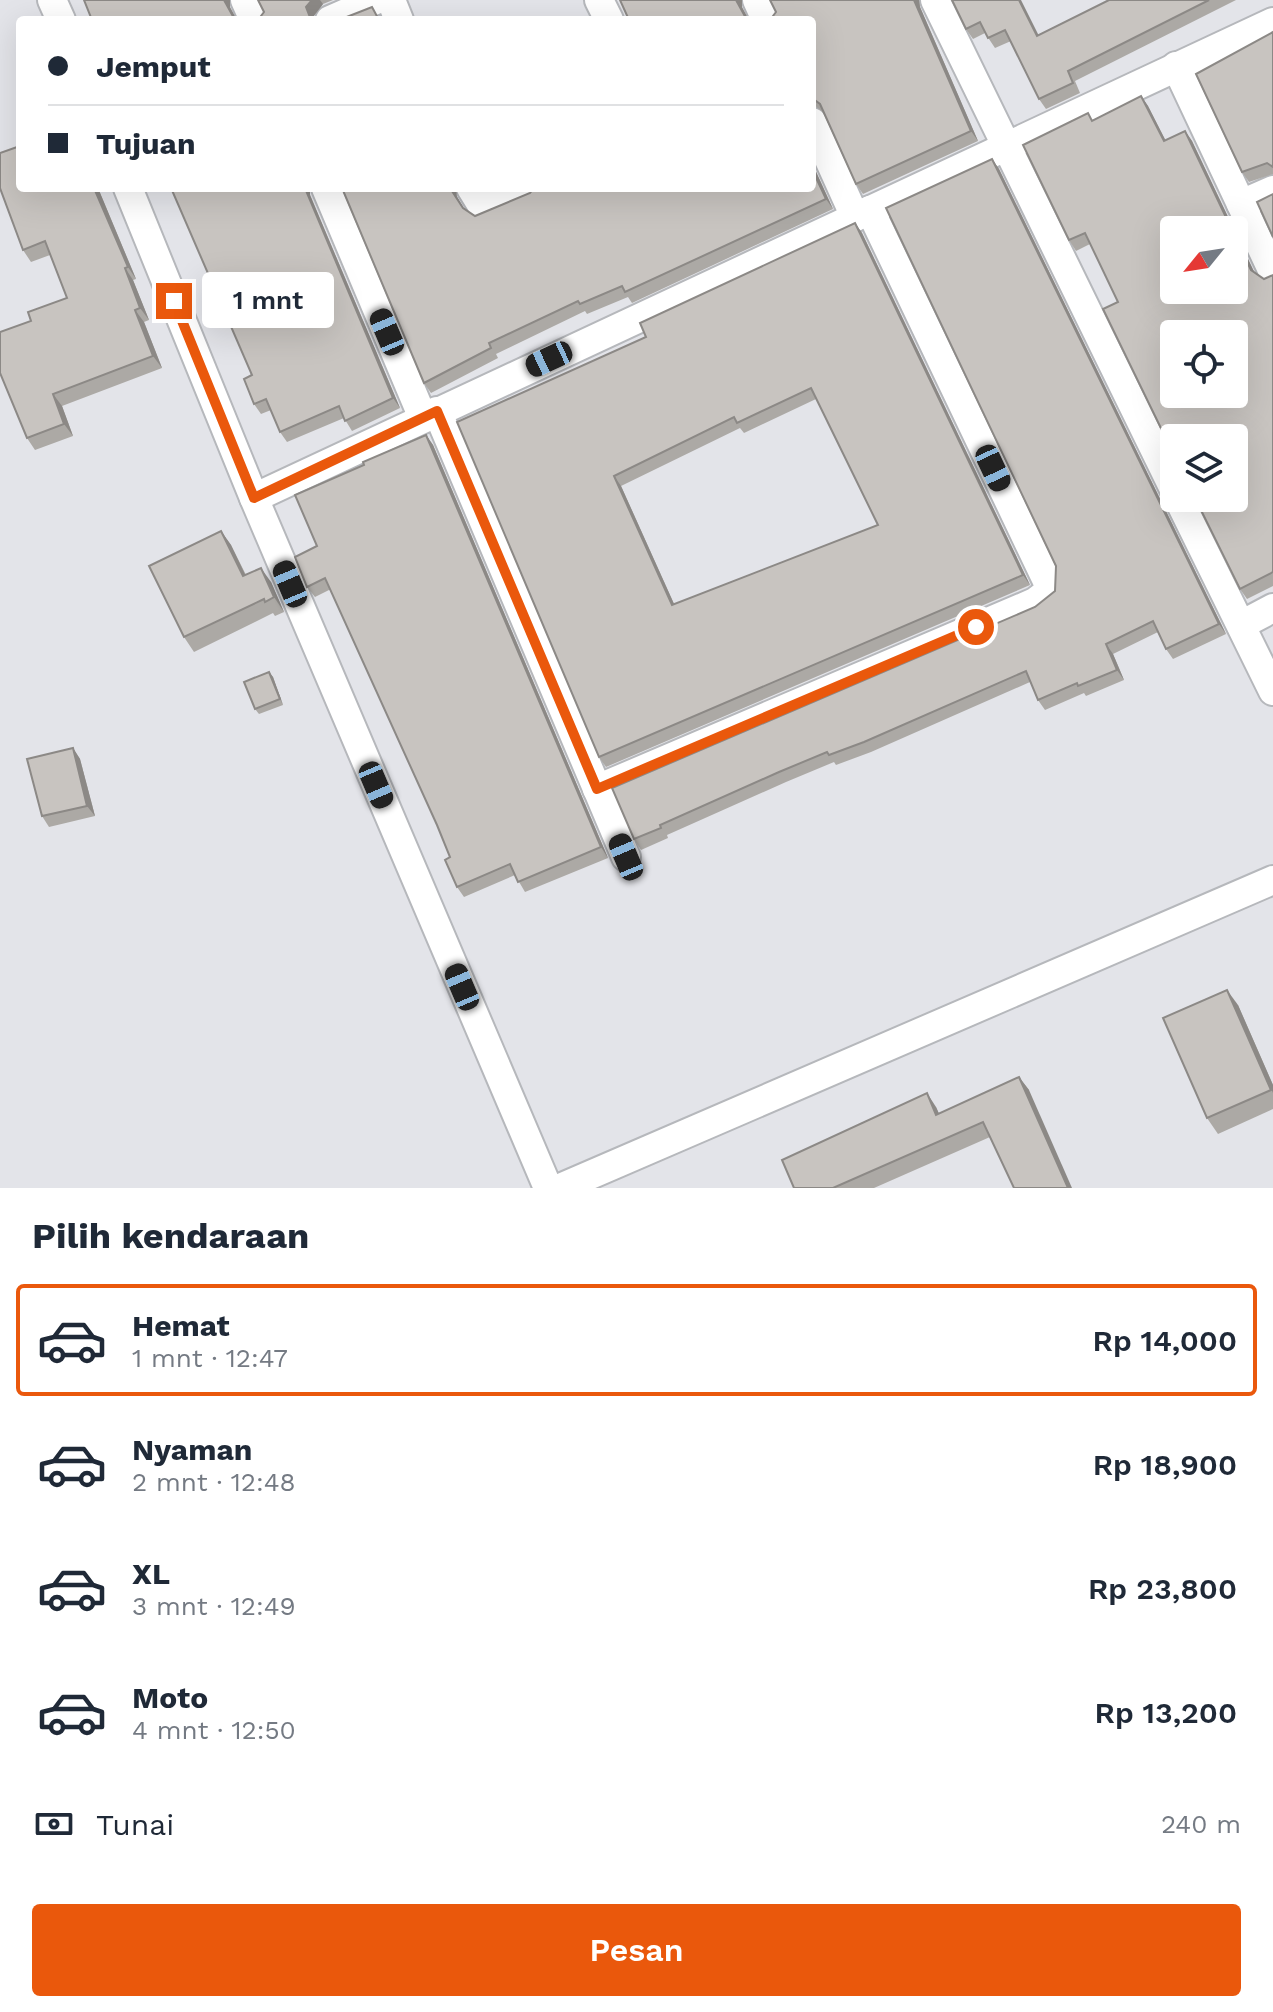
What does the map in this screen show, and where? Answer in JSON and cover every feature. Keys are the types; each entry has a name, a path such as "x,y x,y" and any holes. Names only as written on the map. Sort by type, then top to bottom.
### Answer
{"street":[{"path":"339,16 376,0"},
{"path":"935,0 1160,460"},
{"path":"254,498 1273,22"},
{"path":"1176,66 1273,272"},
{"path":"597,789 1035,602 1047,593 1048,583 862,214 816,129"},
{"path":"1241,204 1273,190"},
{"path":"130,192 254,498 548,1188"},
{"path":"328,192 626,857"},
{"path":"473,192 480,208 484,209 521,192"},
{"path":"1185,512 1273,691"},
{"path":"1241,625 1273,608"},
{"path":"560,1188 1273,880"}],"building":[{"path":"84,0 224,0 233,16 90,16"},
{"path":"258,0 312,0 306,7 309,16 261,16 264,12"},
{"path":"620,0 736,0 745,16 627,16"},
{"path":"770,0 914,0 971,131 856,184 816,101 816,16 773,16 776,12"},
{"path":"952,0 1019,0 1037,36 1109,0 1209,0 1068,71 1073,83 1039,99 1005,30 988,38 980,22 966,29"},
{"path":"372,7 377,16 349,16"},
{"path":"1273,32 1273,167 1267,163 1242,172 1196,74"},
{"path":"1141,96 1164,141 1185,131 1225,216 1160,216 1160,304 1248,304 1248,264 1251,270 1264,279 1273,275 1273,572 1240,589 1202,512 1248,512 1248,424 1160,426 1103,309 1118,302 1085,233 1069,240 1023,145 1088,113 1092,121"},
{"path":"16,147 16,192 96,192 128,267 125,268 140,308 135,310 153,356 53,394 64,424 27,438 0,373 0,332 31,321 28,312 67,298 45,241 23,250 0,188 0,153"},
{"path":"992,159 1160,503 1160,512 1164,512 1219,624 1166,649 1153,621 1106,644 1117,670 1038,700 1026,671 864,742 829,755 827,752 779,772 634,839 612,788 1035,607 1055,591 1056,566 886,208"},
{"path":"816,178 826,199 625,292 622,286 580,304 578,301 489,343 491,348 424,383 344,192 453,192 463,208 475,216 530,193 816,192"},
{"path":"173,192 307,192 393,398 345,421 339,406 280,432 266,399 254,404 244,379 252,375"},
{"path":"1273,194 1273,237 1257,202"},
{"path":"855,223 1023,575 599,757 457,422 646,337 640,323","holes":["811,388 878,525 672,605 614,476 734,417 737,423"]},
{"path":"426,435 601,847 518,882 510,864 457,887 445,860 450,857 437,825 325,578 307,587 295,557 317,546 295,495"},
{"path":"221,531 243,576 261,568 274,597 184,637 149,566"},
{"path":"269,672 280,699 255,709 244,682"},
{"path":"73,748 87,806 42,816 27,759"},
{"path":"1227,990 1271,1090 1207,1118 1163,1018"},
{"path":"1019,1077 1068,1188 1014,1188 983,1122 833,1188 794,1188 782,1160 927,1093 936,1115"}],"route":[{"path":"174,301 254,498 437,411 597,789 976,627"}]}
